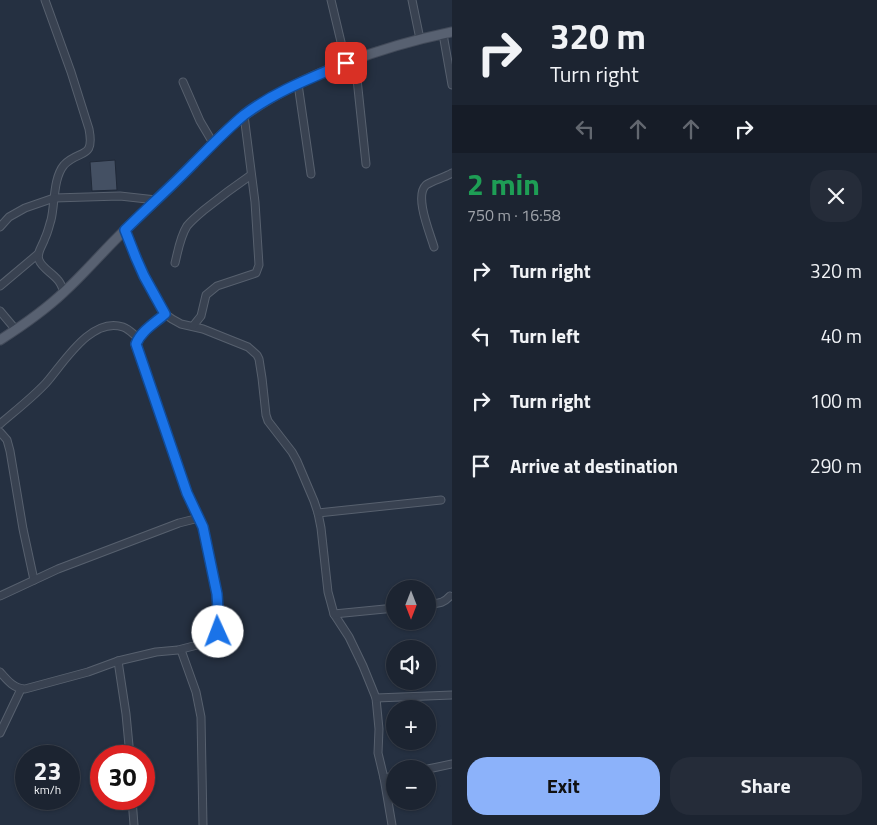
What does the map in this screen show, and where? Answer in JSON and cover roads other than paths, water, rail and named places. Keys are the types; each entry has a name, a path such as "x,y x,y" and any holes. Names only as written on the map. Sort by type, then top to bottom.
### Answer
{"main road":[{"path":"0,340 16,330 64,292 213,143 244,115 298,84 350,62 420,39 447,33"}],"street":[{"path":"44,0 71,72 91,138 90,146 84,154 70,160 59,173 53,212 38,254 38,259 61,284 64,292"},
{"path":"331,0 350,62 366,164"},
{"path":"412,0 420,39"},
{"path":"447,33 452,85"},
{"path":"183,82 200,121 213,143"},
{"path":"298,84 311,174"},
{"path":"193,326 201,316 206,295 217,286 256,272 259,265 244,115"},
{"path":"434,247 421,202 422,193 426,185 452,173"},
{"path":"175,263 187,227 218,199 251,175"},
{"path":"0,227 9,217 19,211 54,198 120,196 156,200"},
{"path":"125,230 144,276 165,314 181,324 193,326 248,347 259,359 268,421 297,461 318,513 328,592 334,614 349,637 376,698 378,753 392,825"},
{"path":"0,286 38,254"},
{"path":"0,311 16,330"},
{"path":"0,672 10,683 21,689 88,672 118,661 156,652 181,650 211,641 217,635 219,629 217,594 204,532 187,493 136,344 138,338 165,314"},
{"path":"0,424 44,385 73,349 85,338 100,329 121,326 128,329 138,338"},
{"path":"0,432 7,440 10,451 34,580"},
{"path":"318,513 441,500"},
{"path":"0,596 58,569 162,529 199,518"},
{"path":"436,603 442,603 450,596"},
{"path":"334,614 386,609"},
{"path":"181,650 196,692 200,717 203,825"},
{"path":"118,661 129,745"},
{"path":"0,733 21,689"},
{"path":"376,698 452,695"},
{"path":"436,767 452,764"},
{"path":"133,810 134,825"}]}
